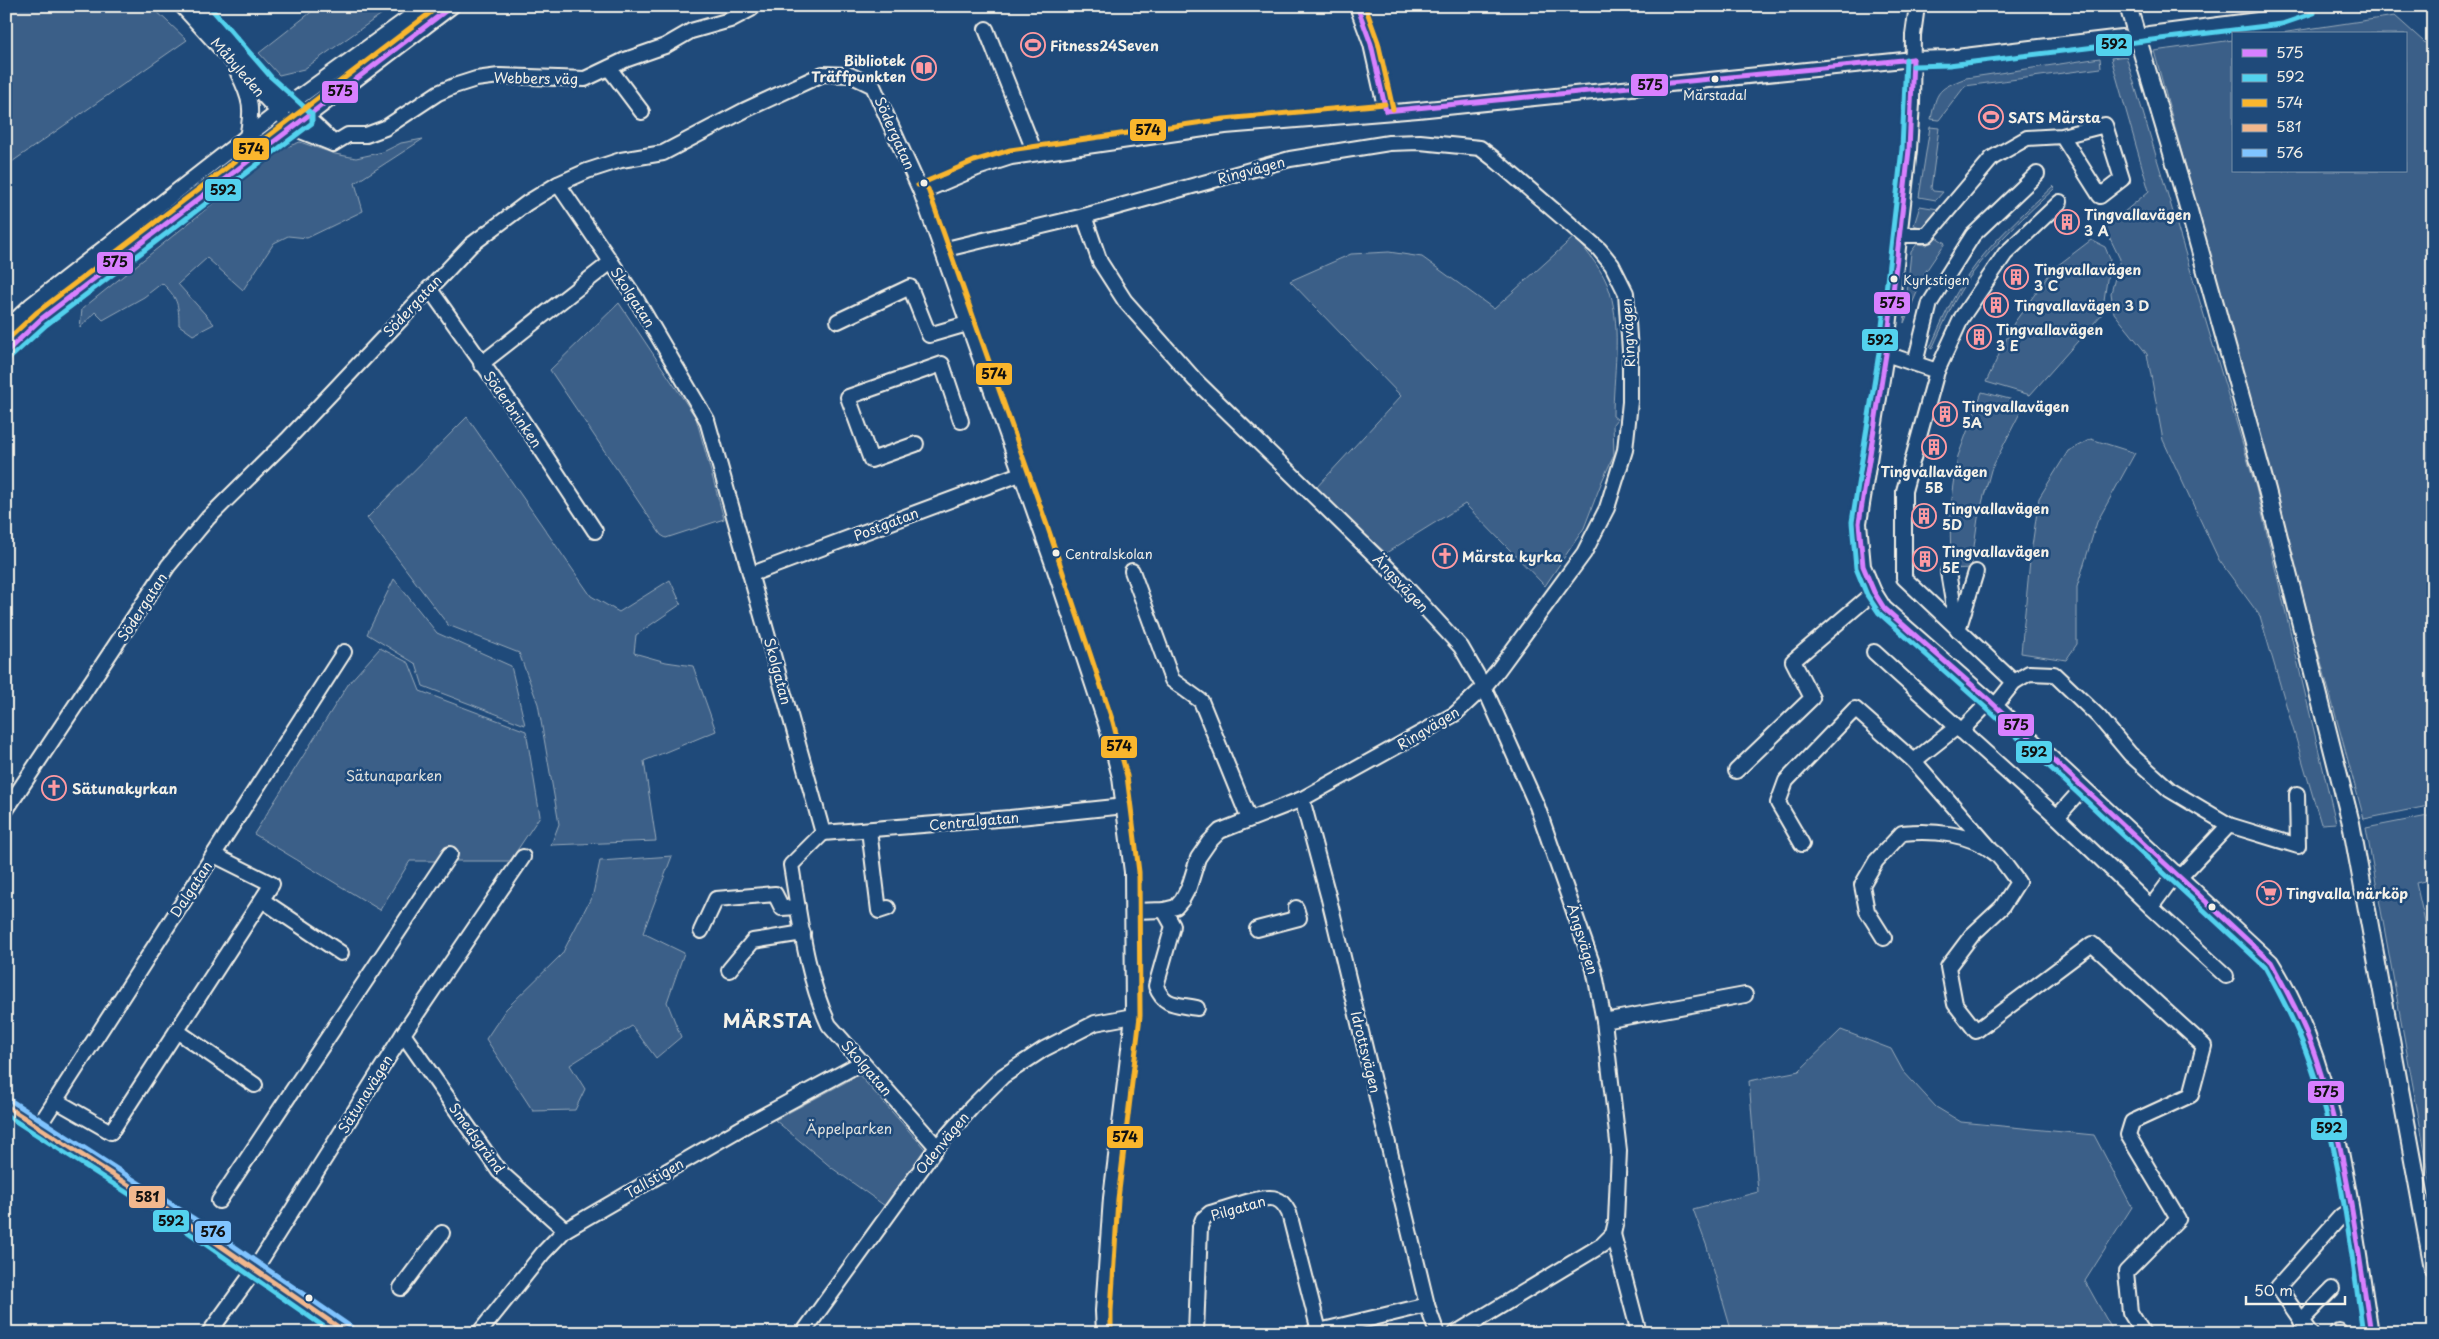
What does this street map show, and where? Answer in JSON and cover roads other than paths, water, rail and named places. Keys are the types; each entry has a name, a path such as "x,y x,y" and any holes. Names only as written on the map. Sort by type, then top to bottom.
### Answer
{"main road":[{"path":"2128,6 2186,200 2267,490 2351,823 2433,1268"}],"street":[{"name":"Måbyleden","path":"182,6 200,13 258,90 289,105 306,119"},
{"path":"6,329 31,305 277,113 425,6"},
{"path":"6,352 41,319 452,6"},
{"path":"1356,6 1370,44 1386,111"},
{"path":"1917,6 1913,35 1909,150 1886,354 1859,523 1863,566 1874,592 1884,608 1992,703 2271,962 2291,995 2324,1085 2336,1131 2371,1333"},
{"path":"2281,17 2299,6"},
{"path":"2149,34 2281,17 2311,6"},
{"name":"Webbers väg","path":"333,144 348,135 366,135 385,128 438,93 476,79 498,76 585,79 625,60 665,46 691,31 730,20 752,9"},
{"name":"Måbyleden","path":"200,13 228,54 277,113 292,128"},
{"path":"986,29 1035,154"},
{"path":"921,192 977,168 1011,158 1225,126 1628,89 1913,59 1948,58 2122,37"},
{"path":"609,68 642,112"},
{"name":"Södergatan","path":"6,810 168,566 208,518 287,440 471,245 528,203 558,184 587,171 621,160 663,153 744,110 823,74 850,74 873,86 921,192 1106,724 1118,765 1125,806 1132,872 1133,1016 1111,1198 1103,1311 1104,1333"},
{"path":"247,137 258,90"},
{"path":"306,119 322,130 333,144"},
{"path":"1899,235 1928,235 1992,158 2027,138 2062,136 2104,125 2122,179 2100,196 2062,136"},
{"path":"292,128 333,144"},
{"name":"Ringvägen","path":"942,250 1084,216 1290,159 1389,143 1448,143 1480,148 1599,248 1619,276 1626,294 1630,351 1630,402 1625,450 1607,508 1584,553 1484,687 1455,714 1302,799 1249,818 1220,831 1209,842 1198,858 1182,900 1176,906 1164,910"},
{"path":"1915,363 1930,303 1973,235 2037,174"},
{"name":"Skolgatan","path":"558,184 635,297 708,420 823,833 791,865 803,933 819,1004 829,1025 937,1146"},
{"path":"2014,682 1904,578 1904,491 1937,371 1962,317 2005,254 2060,202"},
{"name":"Ängsvägen","path":"1084,216 1100,262 1125,301 1195,380 1393,573 1461,648 1484,687 1537,806 1578,918 1594,969 1604,1021 1619,1151 1616,1221 1613,1234"},
{"path":"481,364 611,262"},
{"path":"838,321 910,287 929,335 967,324"},
{"name":"Söderbrinken","path":"429,288 514,408 595,530"},
{"path":"1886,354 1937,371"},
{"path":"916,444 871,460 848,397 942,364 961,421"},
{"name":"Postgatan","path":"752,574 1020,474"},
{"path":"1132,572 1172,680 1201,701 1249,818"},
{"path":"1948,572 1958,630"},
{"path":"1958,630 1976,572"},
{"path":"1736,771 1812,698 1793,661 1874,592"},
{"name":"Dalgatan","path":"39,1126 344,652"},
{"path":"1874,652 2057,817 2226,976"},
{"path":"1914,761 1992,703 2014,682 2029,673 2054,674 2100,717 2130,754 2170,790 2229,825 2298,846 2297,794"},
{"path":"1802,844 1778,803 1786,781 1855,709 1914,761 2018,882 2002,907 1972,935 1948,968 1955,1004 1976,1031 2092,944 2204,1046 2191,1095 2132,1122 2128,1135 2178,1219 2126,1272 2130,1312 2143,1333"},
{"path":"2057,817 2083,788"},
{"name":"Idrottsvägen","path":"1302,799 1329,899 1427,1306"},
{"name":"Centralgatan","path":"823,833 1010,818 1125,806"},
{"path":"2151,907 2178,875 2229,825"},
{"path":"869,830 879,911 888,908"},
{"path":"1884,938 1867,911 1862,885 1876,861 1902,833 1928,830 1967,838 1995,854"},
{"path":"220,1201 450,854"},
{"path":"56,1100 111,1132 272,884 214,855"},
{"name":"Sätunavägen","path":"209,1333 254,1270 403,1034 523,857"},
{"path":"701,931 716,899 775,894 782,908 798,907"},
{"path":"262,900 341,953"},
{"path":"1257,930 1299,918 1296,908"},
{"path":"1133,911 1164,910 1173,926 1156,986 1161,999 1170,1003 1197,1008"},
{"path":"728,970 753,940 803,933"},
{"path":"1604,1021 1745,995"},
{"name":"Odenvägen","path":"803,1333 937,1146 1003,1076 1044,1049 1095,1023 1133,1016"},
{"path":"177,1031 255,1085"},
{"name":"Smedsgränd","path":"403,1034 499,1171 565,1230"},
{"name":"Tallstigen","path":"480,1333 543,1253 565,1230 750,1123 861,1063"},
{"path":"6,1106 189,1224 347,1333"},
{"name":"Pilgatan","path":"1196,1333 1200,1227 1203,1219 1210,1213 1264,1199 1275,1198 1284,1204 1289,1213 1315,1332 1427,1306"},
{"path":"2310,1333 2278,1287 2341,1216 2350,1210"},
{"path":"401,1288 442,1232"},
{"path":"1456,1333 1602,1245 1613,1234"},
{"path":"1613,1234 1639,1333"},
{"path":"2301,1321 2332,1289"},
{"path":"1427,1306 1436,1333"}],"place":[{"name":"Fitness24Seven","path":"1033,45"},
{"name":"Bibliotek Träffpunkten","path":"924,68"},
{"name":"Märstadal","path":"1715,79"},
{"name":"SATS Märsta","path":"1991,117"},
{"name":"Tingvallavägen 3 A","path":"2067,222"},
{"name":"Tingvallavägen 3 C","path":"2016,277"},
{"name":"Kyrkstigen","path":"1894,279"},
{"name":"Tingvallavägen 3 D","path":"1996,305"},
{"name":"Tingvallavägen 3 E","path":"1979,337"},
{"name":"Tingvallavägen 5A","path":"1945,414"},
{"name":"Tingvallavägen 5B","path":"1934,447"},
{"name":"Tingvallavägen 5D","path":"1924,516"},
{"name":"Centralskolan","path":"1056,553"},
{"name":"Märsta kyrka","path":"1445,556"},
{"name":"Tingvallavägen 5E","path":"1925,559"},
{"name":"Sätunakyrkan","path":"54,788"},
{"name":"Tingvalla närköp","path":"2269,893"}],"district":[{"name":"MÄRSTA","path":"768,1020"}],"park label":[{"name":"Sätunaparken","path":"394,775"},
{"name":"Äppelparken","path":"849,1128"}]}
